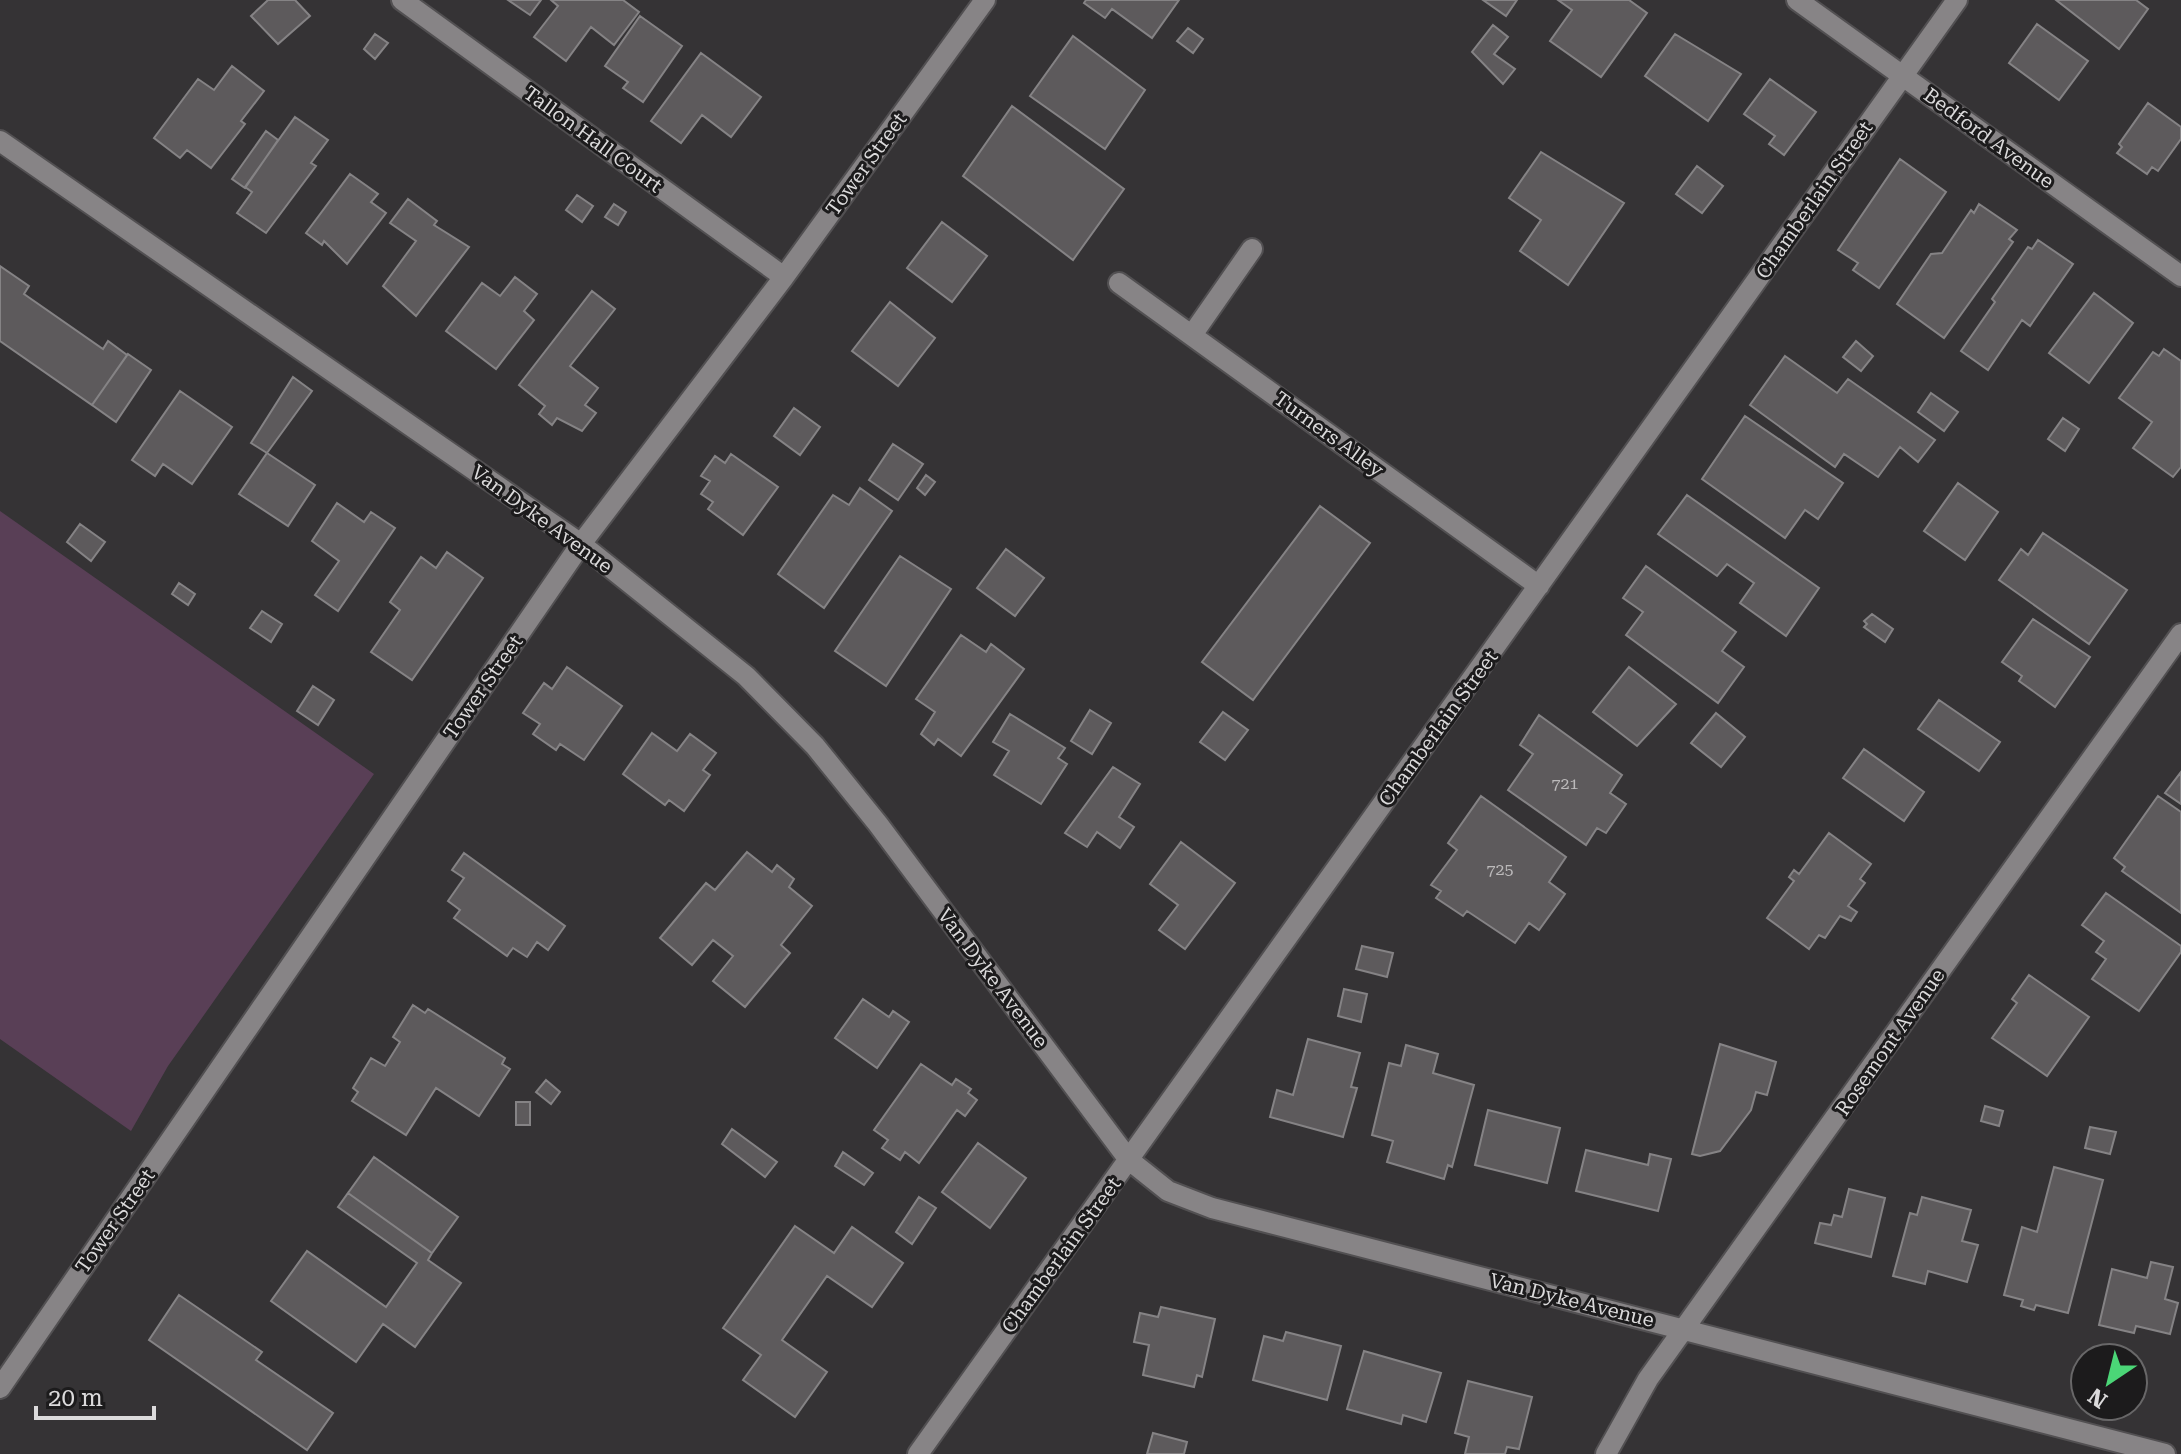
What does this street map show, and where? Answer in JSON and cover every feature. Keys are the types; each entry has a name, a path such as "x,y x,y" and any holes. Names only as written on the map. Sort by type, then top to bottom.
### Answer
{"street":[{"name":"Tallon Hall Court","path":"402,0 784,277"},
{"name":"Tower Street","path":"0,1388 581,544 784,277 985,0"},
{"name":"Bedford Avenue","path":"1797,0 2181,276"},
{"name":"Chamberlain Street","path":"918,1454 1957,0"},
{"name":"Van Dyke Avenue","path":"0,141 581,544 746,676 815,746 878,824 1129,1160 1168,1191 1212,1208 2165,1454"},
{"path":"1192,335 1252,249"},
{"name":"Turners Alley","path":"1119,283 1539,586"},
{"name":"Rosemont Avenue","path":"1606,1454 1648,1379 2181,634"}],"shaded area":[{"path":"0,511 374,774 168,1066 131,1131 0,1039"}],"building":[{"path":"268,0 295,0 310,16 278,44 251,16"},
{"path":"508,0 541,0 530,15"},
{"path":"551,0 623,0 639,12 614,45 591,27 566,61 534,37 558,6"},
{"path":"1086,0 1179,0 1152,38 1112,9 1105,18 1084,3"},
{"path":"1483,0 1517,0 1506,16"},
{"path":"1558,0 1629,0 1647,13 1601,77 1550,41 1572,10"},
{"path":"2056,0 2136,0 2148,9 2119,49"},
{"path":"640,16 682,46 643,102 623,88 628,82 605,66"},
{"path":"2037,24 2088,61 2059,100 2009,63"},
{"path":"1493,25 1508,37 1494,54 1515,69 1503,84 1472,52"},
{"path":"1188,28 1203,39 1193,53 1177,41"},
{"path":"375,34 388,43 375,59 364,49"},
{"path":"1675,34 1741,74 1708,121 1645,76"},
{"path":"1073,36 1145,90 1105,149 1030,96"},
{"path":"701,53 761,97 731,137 702,115 681,143 651,121"},
{"path":"232,66 264,91 241,121 245,124 211,168 187,150 180,158 154,138 198,79 214,90"},
{"path":"1770,79 1816,112 1784,155 1769,144 1775,136 1744,114"},
{"path":"2148,103 2181,127 2181,139 2158,171 2152,167 2147,174 2117,153 2122,147 2119,144"},
{"path":"1012,106 1124,189 1073,260 963,176"},
{"path":"295,117 328,140 311,163 316,166 266,233 237,213 252,192 245,187"},
{"path":"266,131 278,140 245,188 232,179"},
{"path":"1541,152 1624,203 1568,285 1520,251 1541,220 1509,198"},
{"path":"1900,159 1946,192 1879,288 1853,270 1858,263 1838,250"},
{"path":"1697,166 1723,186 1702,213 1676,194"},
{"path":"350,174 378,194 371,202 386,213 347,264 324,241 322,245 306,233"},
{"path":"577,195 593,206 582,222 566,210"},
{"path":"408,199 437,221 434,225 469,247 416,316 383,286 416,241 390,223"},
{"path":"614,204 626,212 618,225 605,217"},
{"path":"1979,204 2017,230 2009,239 2013,242 1944,338 1897,304 1931,254 1942,253 1971,210 1974,213"},
{"path":"942,222 987,256 952,302 907,268"},
{"path":"2038,240 2073,264 2030,326 2022,320 1988,370 1961,351 2028,247 2032,249"},
{"path":"0,266 29,286 24,294 103,349 108,341 127,355 92,405 0,341"},
{"path":"515,277 537,294 524,311 534,320 496,369 446,331 482,283 500,296"},
{"path":"592,291 615,309 570,366 598,388 585,405 596,413 582,431 557,418 552,425 539,414 545,406 519,385"},
{"path":"2094,293 2133,323 2089,383 2049,353"},
{"path":"890,302 935,338 898,386 852,351"},
{"path":"1856,341 1873,356 1861,371 1843,357"},
{"path":"2164,349 2181,361 2181,467 2173,477 2133,448 2152,422 2119,398 2153,352 2159,356"},
{"path":"128,354 151,370 116,422 92,405"},
{"path":"1785,356 1837,393 1848,379 1935,440 1918,462 1900,447 1878,477 1844,454 1835,467 1750,405"},
{"path":"293,377 312,391 267,453 251,443"},
{"path":"180,391 232,427 192,484 163,464 155,476 132,460"},
{"path":"1931,393 1958,412 1944,431 1918,412"},
{"path":"794,408 820,427 800,455 774,436"},
{"path":"1745,416 1843,483 1818,519 1805,510 1785,538 1702,479"},
{"path":"2063,418 2079,429 2065,451 2048,439"},
{"path":"893,444 923,464 898,500 869,480"},
{"path":"267,453 315,485 288,526 239,494"},
{"path":"731,454 778,487 743,535 708,509 713,502 701,494 710,481 701,476 715,456 725,463"},
{"path":"926,475 935,482 925,495 917,488"},
{"path":"1958,483 1998,512 1965,560 1924,531"},
{"path":"860,488 892,511 824,608 778,574 833,495 849,505"},
{"path":"1687,495 1819,588 1786,636 1740,603 1754,583 1727,564 1717,576 1658,534"},
{"path":"337,503 364,522 371,512 395,528 338,611 315,595 339,561 312,541"},
{"path":"1320,506 1370,543 1253,700 1202,662"},
{"path":"80,524 105,542 91,561 67,542"},
{"path":"2043,533 2127,590 2089,644 1999,580 2021,549 2028,555"},
{"path":"1006,549 1044,578 1015,616 977,588"},
{"path":"447,552 483,578 412,680 371,652 400,610 390,602 421,557 436,568"},
{"path":"900,556 951,589 886,686 835,651"},
{"path":"1646,566 1736,632 1722,651 1744,667 1718,703 1626,635 1643,612 1623,598"},
{"path":"179,583 195,594 188,605 172,594"},
{"path":"262,611 282,624 271,642 250,628"},
{"path":"1872,614 1893,629 1885,642 1864,627 1867,624 1864,621"},
{"path":"2033,619 2090,657 2055,707 2019,681 2022,676 2002,662"},
{"path":"961,635 986,652 991,644 1024,669 961,756 938,739 934,745 921,734 935,712 916,699"},
{"path":"567,667 622,706 584,760 560,744 556,750 533,734 540,724 523,713 544,683 552,689"},
{"path":"1629,667 1676,704 1637,746 1593,712"},
{"path":"313,686 334,700 318,725 297,711"},
{"path":"1939,700 2000,742 1979,771 1918,729"},
{"path":"1090,710 1111,723 1092,754 1071,741"},
{"path":"1223,712 1248,730 1225,760 1200,742"},
{"path":"1716,713 1745,737 1721,767 1691,743"},
{"path":"1010,714 1065,748 1058,758 1067,764 1041,804 994,775 1009,751 993,742"},
{"path":"1539,715 1622,775 1610,793 1626,804 1606,833 1597,828 1586,845 1508,790 1533,754 1520,745"},
{"path":"652,733 677,751 690,734 716,753 703,770 710,775 684,811 669,800 665,805 623,774"},
{"path":"1864,749 1924,792 1904,821 1843,778"},
{"path":"1113,767 1140,784 1119,817 1134,827 1120,848 1097,832 1087,847 1065,833"},
{"path":"2181,772 2181,804 2165,793"},
{"path":"1481,796 1566,857 1549,882 1565,894 1539,930 1529,923 1515,943 1467,911 1463,916 1436,898 1441,891 1431,885 1457,850 1448,843"},
{"path":"2158,796 2181,812 2181,913 2122,871 2125,867 2114,858"},
{"path":"1829,833 1871,864 1860,879 1865,883 1848,906 1857,912 1851,921 1840,916 1825,938 1819,935 1809,949 1767,918 1794,881 1789,877 1794,870 1799,874"},
{"path":"1181,842 1235,883 1185,949 1159,930 1178,905 1150,884"},
{"path":"747,852 772,872 777,865 794,879 789,887 812,906 781,945 790,953 745,1007 713,981 733,956 713,940 692,965 660,938 706,883 715,890"},
{"path":"464,853 565,926 548,950 537,942 527,957 513,948 507,956 454,918 460,910 448,901 464,878 452,870"},
{"path":"2106,893 2181,946 2181,952 2139,1011 2092,979 2106,959 2096,952 2104,941 2082,925"},
{"path":"1362,946 1393,953 1387,977 1356,969"},
{"path":"2029,975 2089,1017 2047,1076 1992,1038 2017,1003 2012,999"},
{"path":"1344,989 1367,994 1361,1022 1338,1016"},
{"path":"863,999 889,1017 893,1011 909,1022 877,1068 835,1038"},
{"path":"413,1005 425,1013 428,1009 505,1058 502,1064 510,1069 479,1116 436,1088 406,1135 352,1101 358,1092 353,1088 371,1058 385,1066 400,1042 393,1037"},
{"path":"1308,1039 1360,1053 1351,1087 1357,1088 1343,1137 1270,1117 1277,1090 1293,1095"},
{"path":"1720,1044 1776,1062 1767,1095 1756,1092 1751,1110 1720,1151 1700,1156 1692,1154"},
{"path":"1406,1045 1438,1054 1433,1073 1474,1085 1452,1167 1448,1165 1444,1179 1387,1162 1393,1141 1372,1135 1389,1063 1401,1066"},
{"path":"921,1064 952,1085 956,1079 971,1089 968,1093 977,1100 965,1116 957,1110 919,1163 905,1152 900,1160 882,1148 888,1140 874,1130"},
{"path":"546,1080 560,1092 551,1104 536,1092"},
{"path":"516,1102 530,1102 530,1125 516,1125"},
{"path":"1985,1106 2003,1111 1999,1126 1981,1121"},
{"path":"1488,1110 1560,1128 1547,1183 1475,1165"},
{"path":"2090,1127 2116,1132 2110,1154 2085,1148"},
{"path":"732,1129 777,1162 765,1177 722,1144"},
{"path":"978,1143 1026,1178 990,1228 942,1192"},
{"path":"1586,1150 1648,1165 1650,1154 1671,1159 1658,1211 1576,1191"},
{"path":"843,1152 873,1173 864,1185 835,1166"},
{"path":"374,1157 458,1217 432,1253 348,1193"},
{"path":"2054,1167 2103,1180 2068,1313 2036,1305 2034,1310 2021,1306 2023,1300 2004,1295 2022,1227 2037,1232"},
{"path":"1849,1189 1885,1198 1871,1257 1815,1243 1820,1223 1831,1225 1834,1215 1842,1217"},
{"path":"348,1193 432,1253 428,1260 461,1283 415,1347 383,1324 356,1362 271,1301 307,1251 386,1307 417,1263 338,1207"},
{"path":"919,1197 936,1208 912,1244 896,1232"},
{"path":"1922,1197 1971,1210 1962,1241 1978,1245 1967,1282 1928,1271 1925,1284 1893,1276 1910,1213 1917,1215"},
{"path":"795,1226 834,1253 852,1227 903,1263 872,1307 827,1276 782,1340 827,1372 795,1417 743,1380 761,1355 723,1328"},
{"path":"2151,1262 2173,1267 2165,1299 2178,1303 2170,1334 2136,1326 2134,1333 2099,1325 2112,1269 2147,1278"},
{"path":"179,1295 262,1352 256,1360 333,1413 307,1450 149,1340"},
{"path":"1161,1307 1215,1319 1202,1377 1197,1375 1194,1387 1143,1375 1149,1345 1134,1342 1140,1313 1158,1317"},
{"path":"1286,1332 1341,1346 1327,1400 1253,1380 1264,1336 1283,1341"},
{"path":"1364,1351 1441,1373 1426,1422 1403,1415 1401,1424 1347,1409"},
{"path":"1468,1381 1532,1397 1519,1449 1507,1447 1505,1454 1465,1454 1469,1437 1455,1433"},
{"path":"1153,1433 1187,1442 1184,1454 1147,1454"}]}
